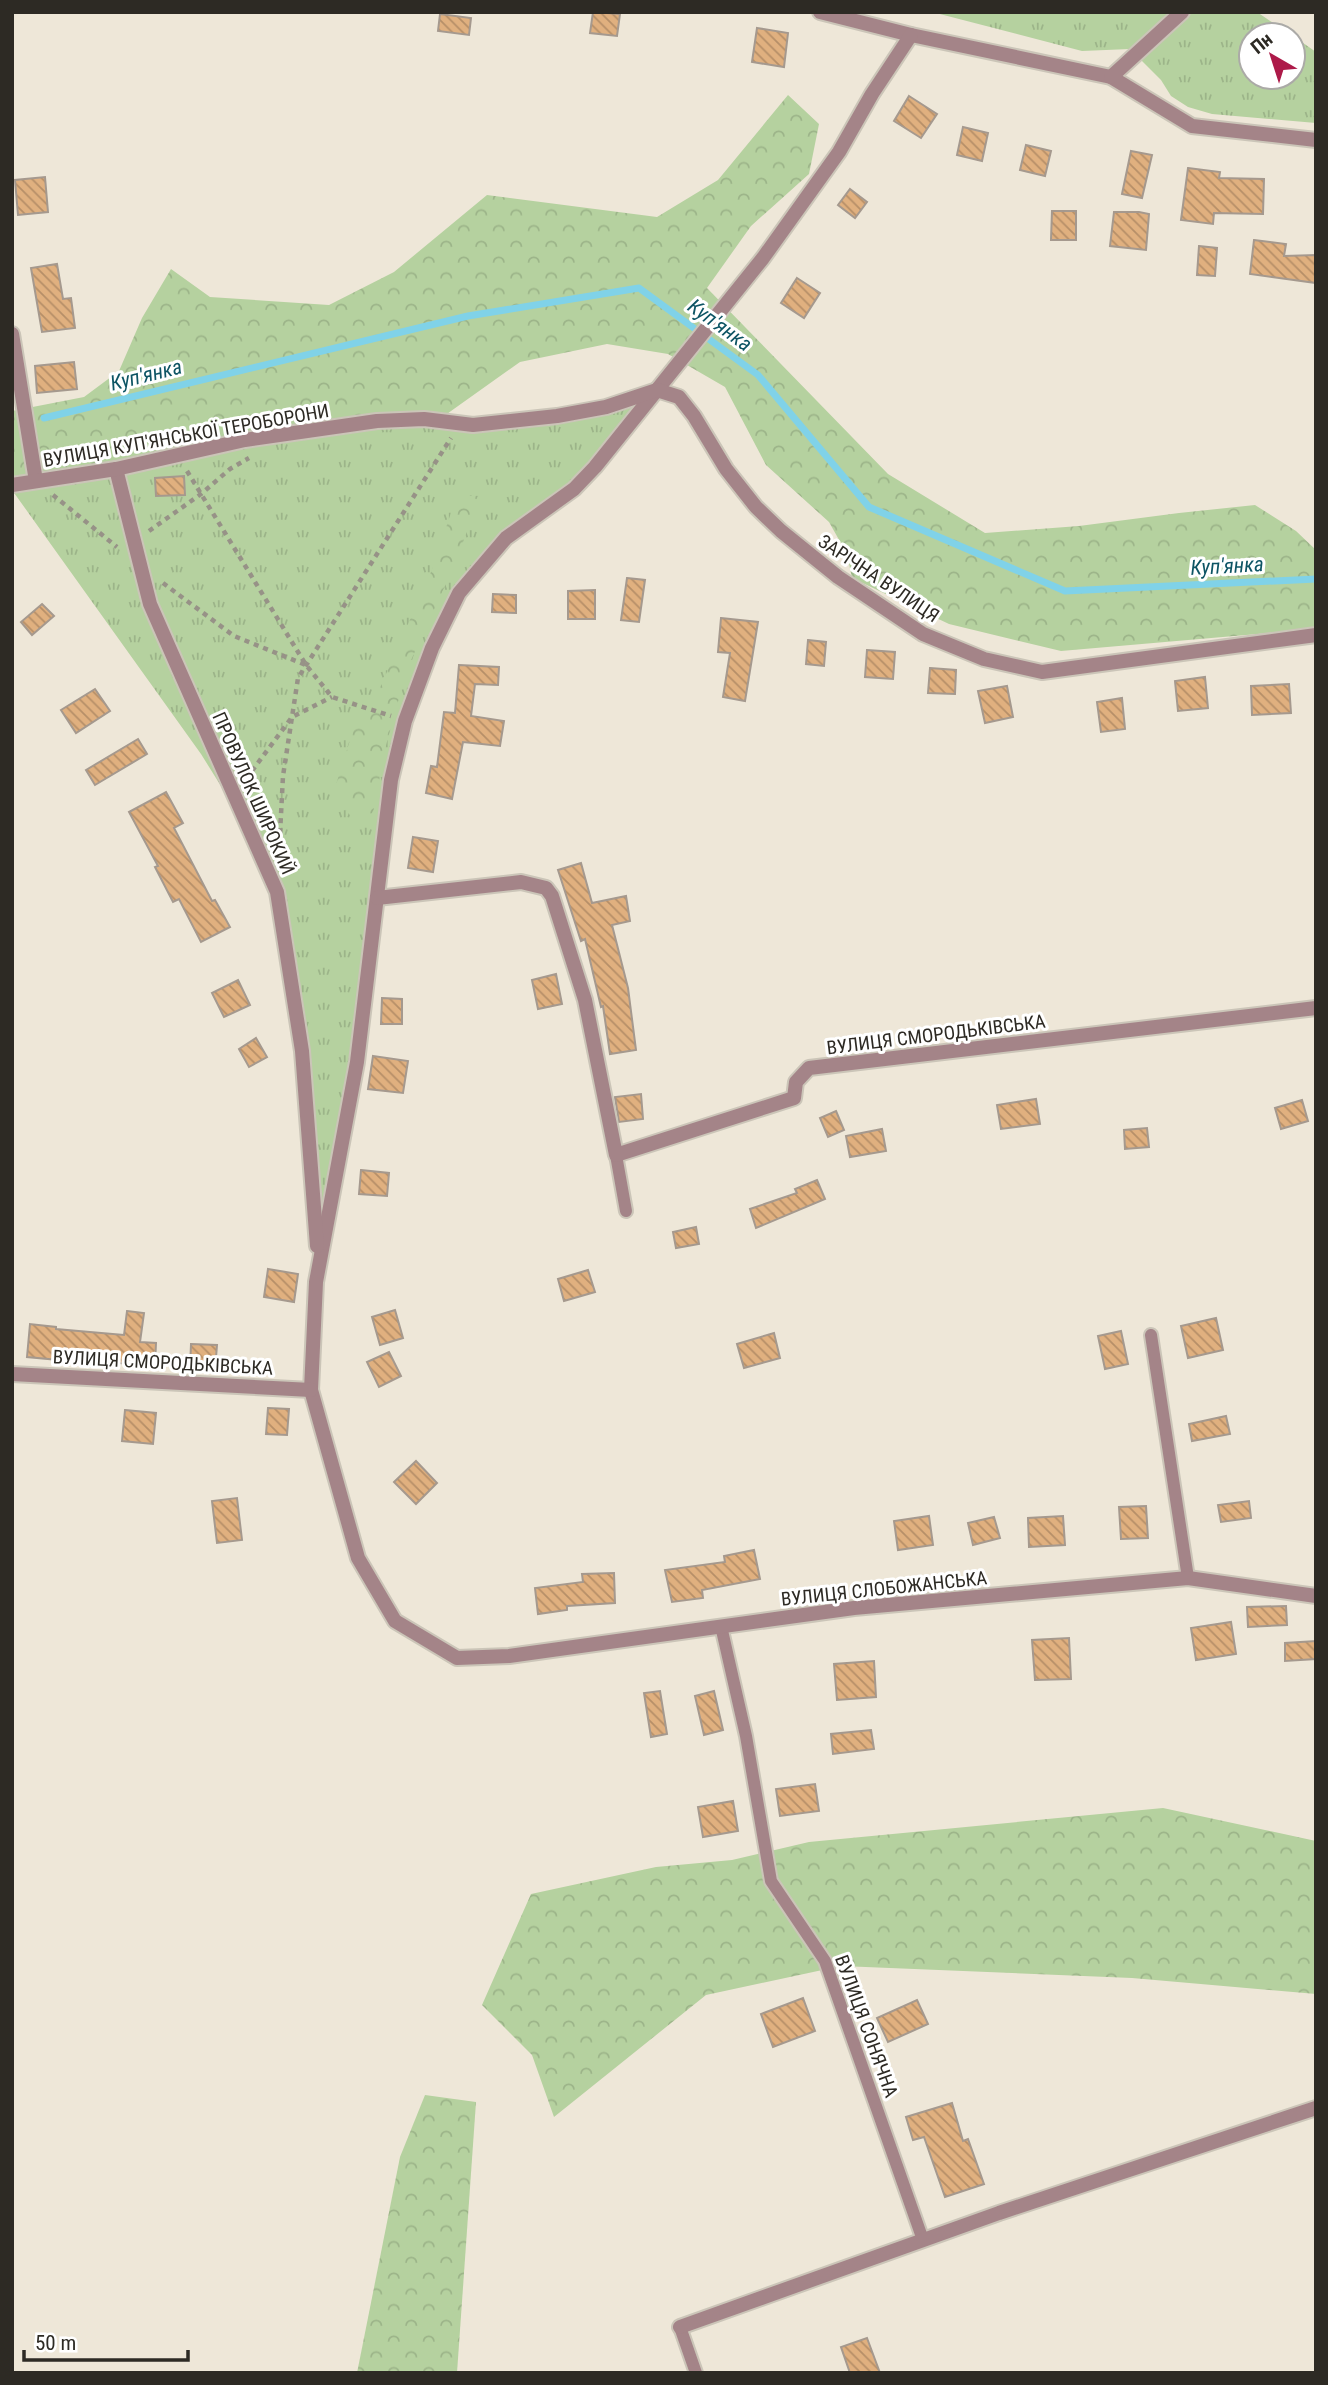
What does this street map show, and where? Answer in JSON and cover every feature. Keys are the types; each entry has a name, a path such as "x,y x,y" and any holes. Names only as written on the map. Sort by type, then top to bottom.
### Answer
{"street":[{"path":"820,12 911,35 1111,77 1192,126 1316,141"},
{"path":"1111,77 1182,12"},
{"path":"311,1390 318,1269 357,1062 391,780 405,720 432,648 459,593 506,538 574,489 764,258 839,152 872,94 911,35"},
{"path":"12,334 36,481"},
{"name":"ВУЛИЦЯ КУП'ЯНСЬКОЇ ТЕРОБОРОНИ","path":"12,485 116,469 245,439 377,421 424,419 473,425 557,416 606,407 657,390"},
{"name":"ЗАРІЧНА ВУЛИЦЯ","path":"657,390 679,397 694,416 726,469 756,506 781,531 838,577 923,634 984,659 1042,671 1316,635"},
{"name":"ПРОВУЛОК ШИРОКИЙ","path":"116,469 150,604 277,892 302,1051 318,1269"},
{"path":"377,898 521,882 546,888 552,896 585,1000 616,1155"},
{"name":"ВУЛИЦЯ СМОРОДЬКІВСЬКА","path":"616,1155 794,1098 796,1082 809,1068 1316,1008"},
{"name":"ВУЛИЦЯ СМОРОДЬКІВСЬКА","path":"12,1374 311,1390"},
{"name":"ВУЛИЦЯ СЛОБОЖАНСЬКА","path":"311,1390 358,1558 395,1621 457,1658 509,1656 854,1608 1188,1578 1316,1596"},
{"path":"680,2327 923,2241 1316,2108"}],"lane":[{"path":"616,1155 626,1211"},
{"path":"1151,1335 1188,1578"},
{"name":"ВУЛИЦЯ СОНЯЧНА","path":"721,1626 746,1736 771,1881 825,1961 923,2241"},
{"path":"680,2327 696,2373"}],"path":[{"path":"277,892 283,776 298,678 461,423"},
{"path":"177,455 306,665 332,696 405,720"},
{"path":"134,541 201,494 230,469 251,457"},
{"path":"36,481 141,566 234,636 306,665"},
{"path":"234,795 292,717 332,696"}],"green space":[{"path":"932,12 1257,12 1270,21 1237,21 1237,91 1307,91 1307,46 1316,52 1316,123 1212,114 1188,107 1171,96 1161,80 1130,49 1082,51"},
{"path":"788,95 819,124 809,174 751,226 707,288 888,474 985,533 1079,526 1255,505 1296,531 1316,550 1316,629 1061,651 949,624 852,578 847,554 829,522 766,465 725,387 668,354 607,344 520,362 437,421 397,412 12,485 12,411 84,397 119,371 142,318 171,269 210,297 329,305 394,272 487,195 657,217 718,180"},
{"path":"657,390 595,467 506,538 459,593 405,721 318,1269 309,1128 279,903 252,836 201,754 12,490 255,438 424,419 510,421"},
{"path":"457,495 480,496 455,564 407,669 385,749 373,813 351,817 334,791 356,721 371,708 431,572"},
{"path":"1163,1808 1316,1841 1316,1994 1132,1978 841,1966 706,1995 554,2117 532,2055 482,2005 531,1894 656,1867 732,1860 809,1842"},
{"path":"425,2095 476,2102 457,2373 357,2373 400,2157"}],"building":[{"path":"593,12 620,14 617,36 590,33"},
{"path":"440,14 471,18 469,35 438,31"},
{"path":"757,28 788,33 784,67 752,62"},
{"path":"909,96 937,114 921,138 894,121"},
{"path":"963,127 988,133 982,161 957,155"},
{"path":"1026,145 1051,151 1045,176 1020,170"},
{"path":"1131,151 1152,155 1142,198 1122,194"},
{"path":"1188,168 1220,172 1219,178 1264,179 1263,214 1214,213 1213,224 1181,220"},
{"path":"45,177 48,212 18,215 15,180"},
{"path":"850,189 867,202 855,218 838,205"},
{"path":"1052,211 1076,211 1076,240 1051,240"},
{"path":"1114,212 1149,214 1146,250 1110,246"},
{"path":"1254,240 1286,244 1284,256 1316,255 1316,283 1250,274"},
{"path":"1199,246 1217,248 1215,276 1197,275"},
{"path":"57,264 63,299 71,298 75,328 42,332 31,268"},
{"path":"797,278 820,293 804,318 781,303"},
{"path":"74,362 77,389 37,393 35,366"},
{"path":"184,476 185,495 156,496 155,478"},
{"path":"627,578 645,580 639,622 621,620"},
{"path":"595,590 595,619 568,619 568,591"},
{"path":"493,594 516,595 516,613 492,612"},
{"path":"42,604 54,616 32,635 21,622"},
{"path":"721,618 758,622 745,701 723,697 730,653 718,652"},
{"path":"808,640 826,642 824,666 806,664"},
{"path":"867,650 895,652 893,679 865,677"},
{"path":"459,665 499,667 498,685 475,684 471,716 504,721 500,746 463,742 452,799 426,793 431,766 437,767 444,712 455,713"},
{"path":"930,668 956,670 955,694 928,693"},
{"path":"1205,677 1208,708 1178,711 1175,681"},
{"path":"1289,684 1291,713 1252,715 1251,686"},
{"path":"1007,686 1013,717 985,723 978,691"},
{"path":"95,689 110,711 76,733 61,710"},
{"path":"1122,698 1125,729 1101,732 1097,702"},
{"path":"138,739 147,754 95,785 86,770"},
{"path":"166,792 183,823 174,828 212,901 215,900 230,927 201,942 179,899 173,902 155,867 158,866 129,812"},
{"path":"413,837 438,841 433,872 408,868"},
{"path":"581,863 592,903 626,896 630,921 612,925 628,988 636,1050 610,1054 603,1006 601,1007 585,939 581,941 558,870"},
{"path":"556,974 562,1004 538,1009 532,980"},
{"path":"238,980 250,1005 224,1017 212,993"},
{"path":"382,998 402,999 402,1024 381,1024"},
{"path":"256,1038 267,1057 249,1067 239,1049"},
{"path":"373,1056 408,1061 403,1093 368,1089"},
{"path":"641,1094 643,1119 619,1122 615,1097"},
{"path":"1036,1099 1040,1124 1001,1129 997,1105"},
{"path":"1302,1100 1308,1121 1281,1129 1275,1108"},
{"path":"836,1111 844,1130 828,1137 820,1118"},
{"path":"1147,1128 1149,1147 1125,1149 1124,1130"},
{"path":"882,1129 886,1151 850,1157 846,1136"},
{"path":"361,1170 389,1173 387,1196 359,1194"},
{"path":"817,1180 825,1199 756,1228 750,1209 797,1193 795,1189"},
{"path":"696,1227 699,1244 676,1248 673,1232"},
{"path":"268,1269 298,1274 294,1302 264,1297"},
{"path":"588,1270 595,1292 564,1301 558,1279"},
{"path":"395,1310 403,1338 380,1345 372,1317"},
{"path":"127,1311 144,1313 140,1342 156,1343 155,1365 97,1362 97,1366 27,1357 30,1324 124,1335"},
{"path":"1216,1318 1223,1350 1188,1358 1181,1326"},
{"path":"1121,1331 1128,1364 1105,1369 1098,1336"},
{"path":"774,1333 780,1358 744,1368 737,1344"},
{"path":"191,1344 217,1345 215,1370 190,1369"},
{"path":"389,1352 401,1376 379,1387 367,1362"},
{"path":"268,1408 289,1409 287,1435 266,1434"},
{"path":"125,1410 156,1413 153,1444 122,1441"},
{"path":"1226,1416 1230,1434 1192,1441 1189,1424"},
{"path":"416,1461 437,1483 416,1504 394,1482"},
{"path":"237,1498 242,1540 217,1543 212,1501"},
{"path":"1249,1501 1251,1518 1221,1522 1218,1505"},
{"path":"1146,1506 1148,1538 1121,1539 1119,1507"},
{"path":"929,1516 933,1545 898,1550 894,1521"},
{"path":"1063,1516 1065,1545 1029,1547 1028,1518"},
{"path":"994,1517 1000,1538 973,1545 968,1523"},
{"path":"754,1550 760,1579 702,1590 703,1598 672,1602 665,1570 725,1562 724,1556"},
{"path":"614,1573 615,1603 567,1606 567,1610 538,1614 535,1588 583,1582 582,1574"},
{"path":"1286,1606 1287,1625 1248,1627 1247,1607"},
{"path":"1231,1622 1236,1654 1196,1660 1191,1628"},
{"path":"1069,1638 1071,1679 1035,1680 1032,1640"},
{"path":"1316,1641 1316,1659 1285,1661 1285,1643"},
{"path":"874,1661 876,1697 837,1700 834,1664"},
{"path":"660,1691 667,1734 651,1737 644,1693"},
{"path":"714,1691 723,1730 704,1735 695,1696"},
{"path":"871,1730 874,1749 833,1754 831,1734"},
{"path":"815,1784 819,1811 780,1816 776,1789"},
{"path":"733,1801 738,1831 703,1837 698,1807"},
{"path":"803,1998 815,2031 773,2047 761,2014"},
{"path":"917,2000 928,2024 888,2042 877,2018"},
{"path":"952,2103 963,2141 968,2139 984,2184 945,2197 924,2137 913,2140 906,2117"},
{"path":"867,2338 880,2373 850,2373 841,2347"}],"waterway":[{"name":"Куп'янка","path":"44,418 468,316 639,288 758,375 869,507 1065,591 1316,579"}]}
